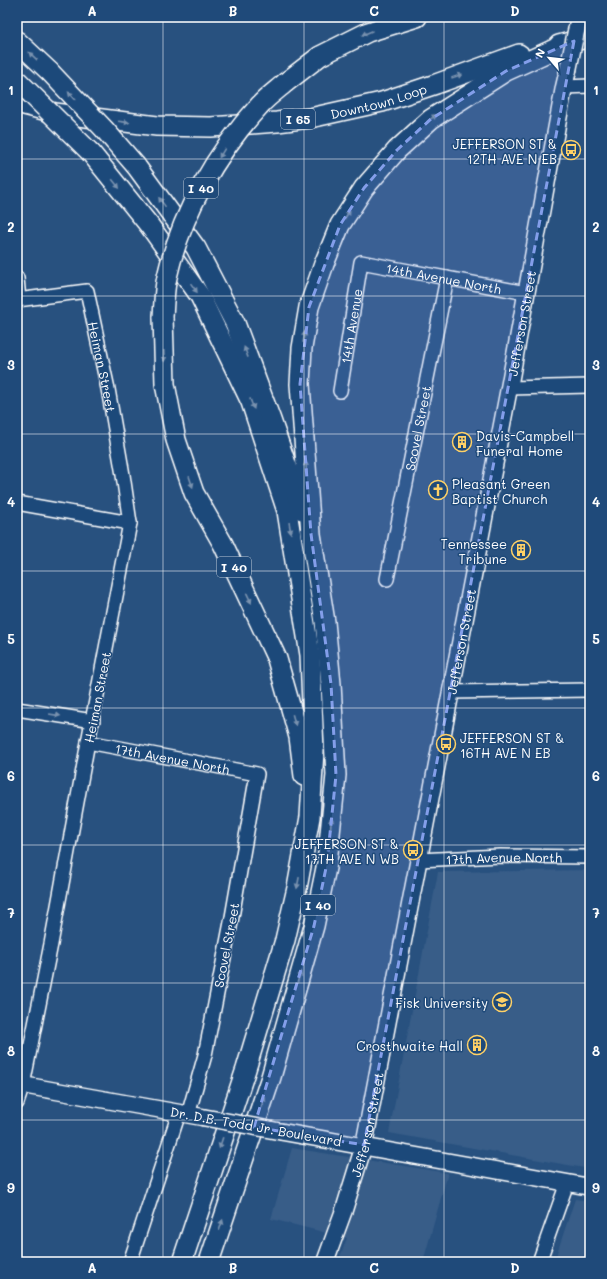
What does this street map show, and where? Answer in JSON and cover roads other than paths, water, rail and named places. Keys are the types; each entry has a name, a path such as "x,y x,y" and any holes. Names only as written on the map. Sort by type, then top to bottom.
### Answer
{"highway":[{"name":"I 40","path":"182,1262 246,1069 285,940 297,888 310,817 299,737 277,659 223,544 194,493 176,440 165,384 163,317 167,278 180,233 201,189 227,145 261,104 320,56 368,32 417,17"},
{"name":"Downtown Loop","path":"17,103 55,113 157,126 211,127 277,122 310,118 382,102 524,52 590,37"},
{"path":"17,41 50,72 104,129 136,166 196,248 235,323 311,534"},
{"path":"311,534 300,384 302,348 310,307 324,264 340,225 364,188 397,150 431,119 506,71 570,42"},
{"path":"17,80 92,153 149,225 200,296 251,402 287,511 310,655 314,752 310,817"},
{"name":"I 40","path":"209,1262 271,1077 314,926 327,863 336,775 331,684 324,622 311,534"}],"main road":[{"name":"Jefferson Street","path":"325,1262 344,1210 364,1145 509,388 564,87 579,17"},
{"name":"Dr. D.B. Todd Jr. Boulevard","path":"20,1085 364,1145 590,1187"}],"street":[{"path":"564,87 590,86"},
{"name":"14th Avenue North","path":"362,262 526,293"},
{"name":"14th Avenue","path":"340,391 362,262"},
{"path":"17,278 18,300"},
{"name":"Scovel Street","path":"387,579 447,278"},
{"name":"Heiman Street","path":"17,1103 52,937 130,523 108,389 87,291 18,300"},
{"path":"509,388 590,386"},
{"path":"17,503 130,523"},
{"path":"451,692 590,690"},
{"path":"17,709 93,721"},
{"name":"17th Avenue North","path":"88,742 257,774"},
{"name":"Scovel Street","path":"130,1262 190,1115 205,1055 232,917 257,774"},
{"name":"17th Avenue North","path":"418,860 500,856 590,857"},
{"path":"540,1262 567,1183"}],"place":[{"name":"JEFFERSON ST & 12TH AVE N EB","path":"571,150"},
{"name":"Davis-Campbell Funeral Home","path":"462,442"},
{"name":"Pleasant Green Baptist Church","path":"438,490"},
{"name":"Tennessee Tribune","path":"521,550"},
{"name":"JEFFERSON ST & 16TH AVE N EB","path":"446,744"},
{"name":"JEFFERSON ST & 17TH AVE N WB","path":"413,850"},
{"name":"Fisk University","path":"502,1002"},
{"name":"Crosthwaite Hall","path":"477,1045"}]}
